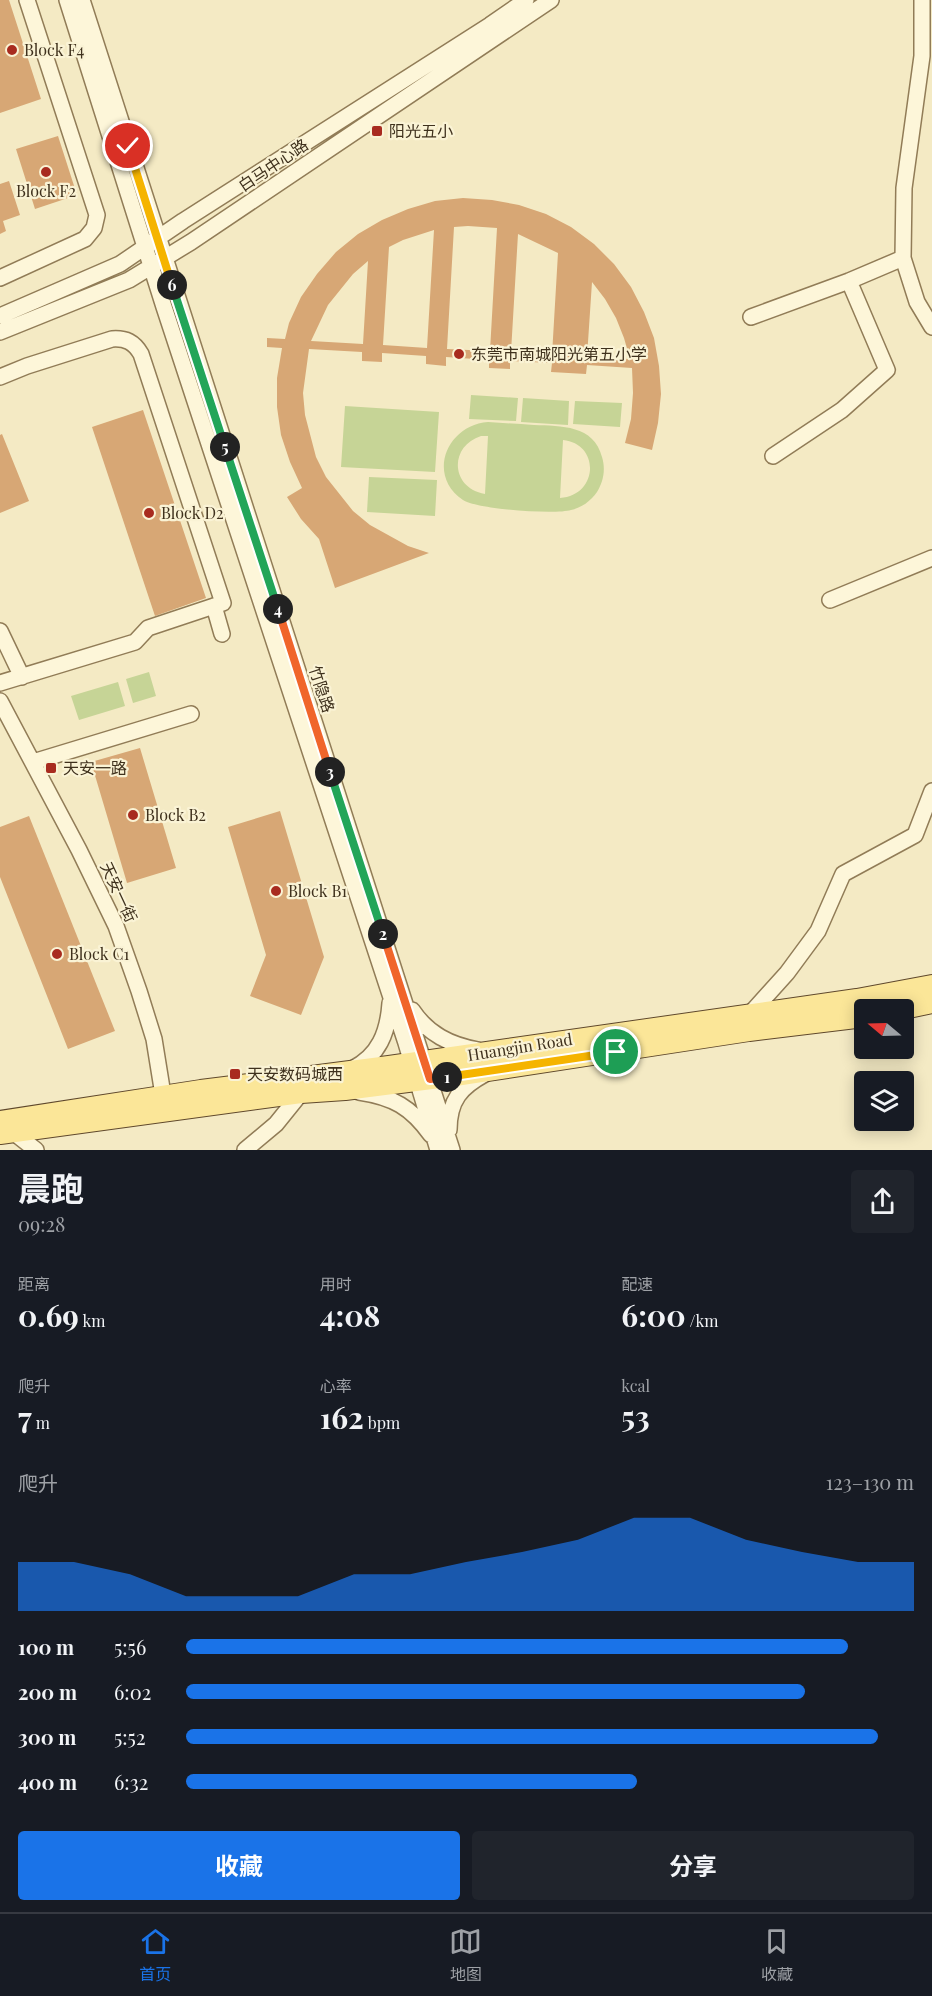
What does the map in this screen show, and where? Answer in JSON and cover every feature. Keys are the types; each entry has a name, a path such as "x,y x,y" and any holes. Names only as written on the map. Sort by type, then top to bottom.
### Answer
{"main road":[{"name":"Huangjin Road","path":"491,1061 750,1014 857,999 932,985"},
{"path":"914,1007 932,1003"},
{"name":"Huangjin Road","path":"4,1129 165,1104 491,1061 854,1018"},
{"name":"Huangjin Road","path":"165,1104 301,1092 346,1081"}],"street":[{"path":"0,278 86,239 94,228 97,215 27,0"},
{"path":"67,0 151,243"},
{"path":"82,0 151,243"},
{"name":"白马中心路","path":"0,316 120,264 526,0"},
{"name":"白马中心路","path":"0,332 129,280 551,0"},
{"path":"922,0 922,56 904,188 903,258 917,302 932,327"},
{"name":"竹隐路","path":"151,243 444,1146"},
{"path":"751,317 849,281 903,258"},
{"path":"773,456 842,410 887,370 849,281"},
{"path":"0,377 112,339 121,339 136,346 141,354 223,603 148,628 135,642 0,683"},
{"path":"830,600 932,558"},
{"path":"213,606 222,634"},
{"path":"0,631 22,676"},
{"name":"天安一街","path":"0,701 116,926 154,1039 165,1104"},
{"path":"33,762 191,714"},
{"path":"750,1014 787,973 818,931 843,874 915,835 932,791"},
{"path":"397,997 421,1024 438,1036 491,1061 467,1084 453,1103 444,1146"},
{"path":"397,997 381,1044 346,1081 401,1104 420,1120 444,1146"},
{"path":"244,1150 276,1124 301,1092"},
{"path":"4,1129 36,1150"}],"green space":[{"path":"471,395 518,398 516,421 469,419"},
{"path":"523,398 569,401 568,425 521,422"},
{"path":"575,401 622,403 620,427 573,424"},
{"path":"345,406 439,412 435,472 341,467"},
{"path":"488,422 555,426 584,433 598,446 602,457 604,471 597,492 582,506 562,511 498,508 463,500 452,490 446,478 444,465 446,453 452,441 474,425","holes":["481,436 488,436 485,494 465,484 458,466 463,448","563,440 584,450 589,460 590,470 588,480 582,489 573,495 560,498"]},
{"path":"369,477 437,480 435,516 367,512"},
{"path":"149,672 156,696 133,703 126,679"},
{"path":"118,682 125,706 79,720 71,696"}],"building":[{"name":"Block F4","path":"0,0 9,0 41,99 0,113"},
{"name":"Block F2","path":"58,136 77,195 35,209 16,149"},
{"path":"9,181 20,215 3,221 6,231 0,234 0,184"},
{"path":"463,198 492,200 519,205 546,214 571,227 594,244 614,264 631,287 654,338 661,394 652,450 625,443 631,419 632,368 587,365 586,374 551,372 552,363 510,361 510,369 489,368 489,360 446,357 446,366 426,364 426,356 382,353 382,362 362,361 362,352 309,349 303,393 305,415 316,457 326,477 353,511 370,525 408,546 429,553 335,588 319,539 301,519 287,497 302,488 281,435 277,407 277,378 282,348 267,347 267,338 285,339 289,323 301,297 336,252 358,234 382,220 435,201","holes":["454,227 497,228 490,351 447,349","434,230 427,348 383,345 389,247","518,234 558,253 552,355 511,352","368,261 363,344 311,341 328,305 353,274","592,282 616,318 630,359 587,357"]},
{"name":"Block D2","path":"143,410 206,598 155,616 92,427"},
{"path":"2,434 29,501 0,513 0,435"},
{"name":"Block B2","path":"140,748 176,868 127,883 91,762"},
{"name":"Block B1","path":"280,811 324,957 301,1015 250,996 266,955 228,827"},
{"name":"Block C1","path":"29,816 115,1031 68,1049 0,877 0,827"}],"place":[{"name":"Block F4","path":"12,50"},
{"name":"阳光五小","path":"377,131"},
{"name":"Block F2","path":"46,172"},
{"name":"东莞市南城阳光第五小学","path":"459,354"},
{"name":"Block D2","path":"149,513"},
{"name":"天安一路","path":"51,768"},
{"name":"Block B2","path":"133,815"},
{"name":"Block B1","path":"276,891"},
{"name":"Block C1","path":"57,954"},
{"name":"天安数码城西","path":"235,1074"}],"route":[{"path":"128,146 430,1079 616,1052"}]}
